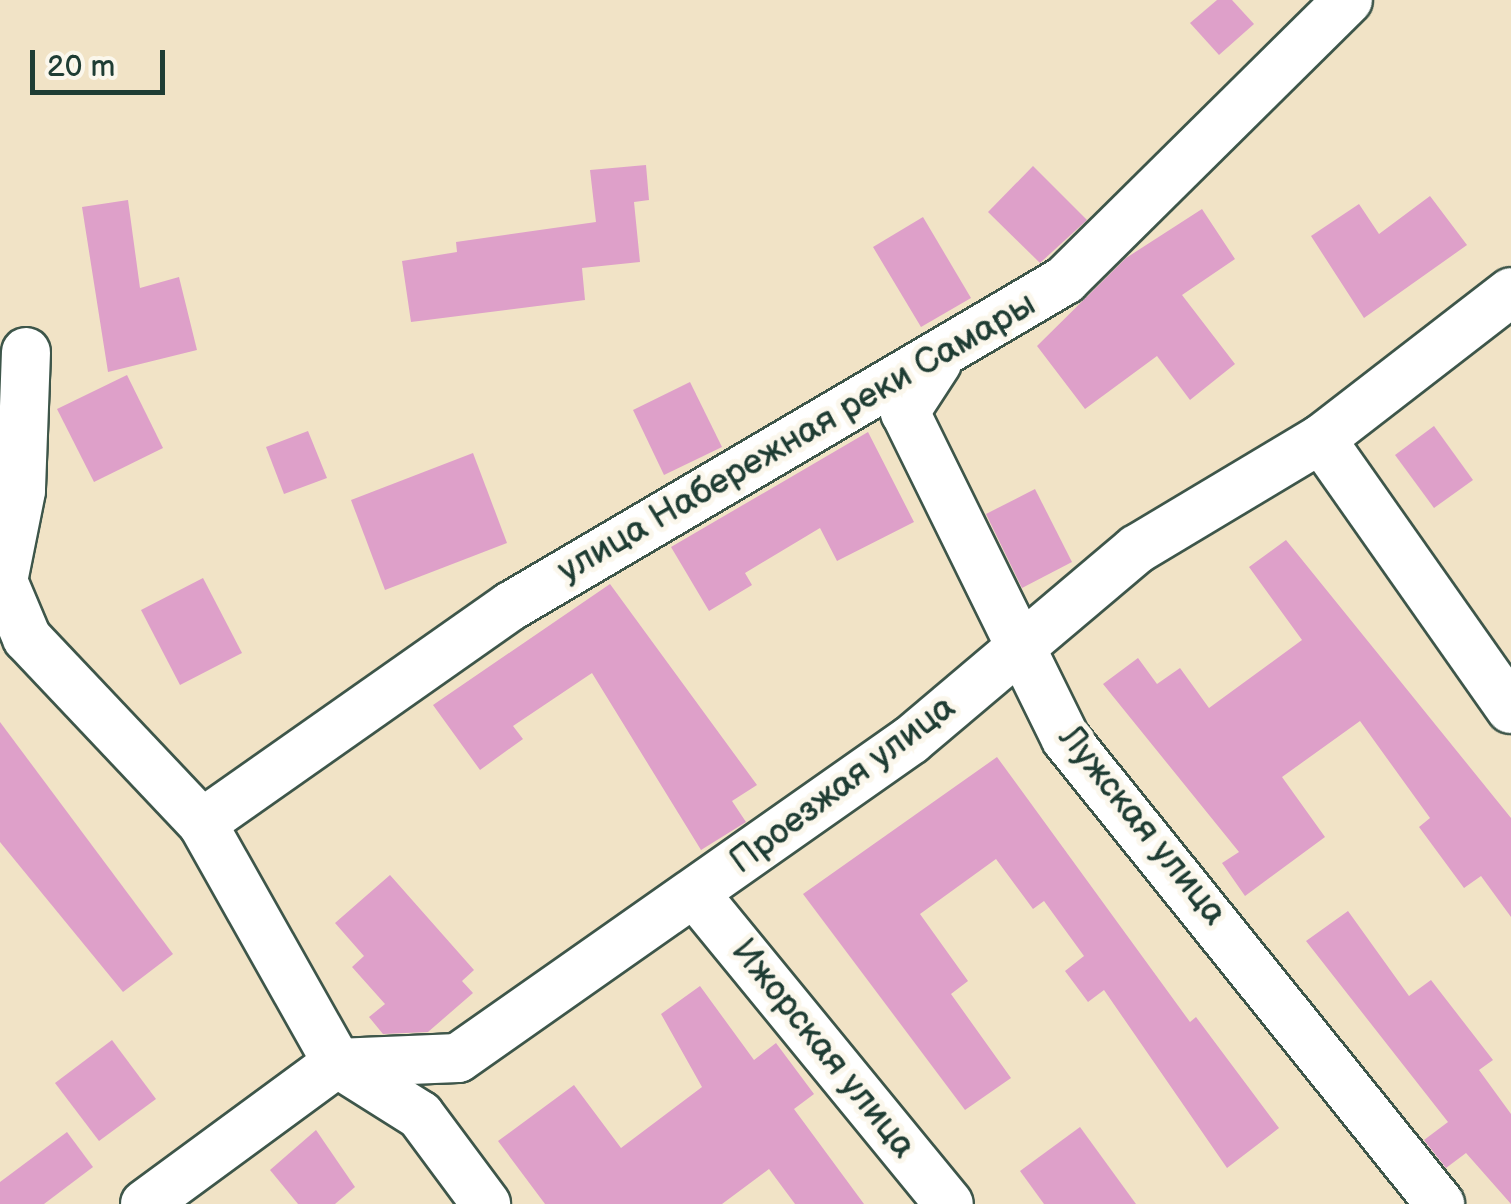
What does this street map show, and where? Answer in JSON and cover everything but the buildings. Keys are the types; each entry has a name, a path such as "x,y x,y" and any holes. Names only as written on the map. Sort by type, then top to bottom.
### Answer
{"street":[{"name":"улица Набережная реки Самары","path":"202,823 512,606 938,360 1066,280 1348,0"},
{"name":"Проезжая улица","path":"337,1064 458,1058 696,895 911,740 1137,549 1322,439 1511,292"},
{"path":"26,352 21,491 3,581 27,638 202,823 337,1064 420,1114 486,1204"},
{"name":"Лужская улица","path":"938,360 905,412 1066,739 1440,1204"},
{"path":"1322,439 1511,710"},
{"name":"Ижорская улица","path":"696,895 949,1204"},
{"path":"145,1204 337,1064"}]}
